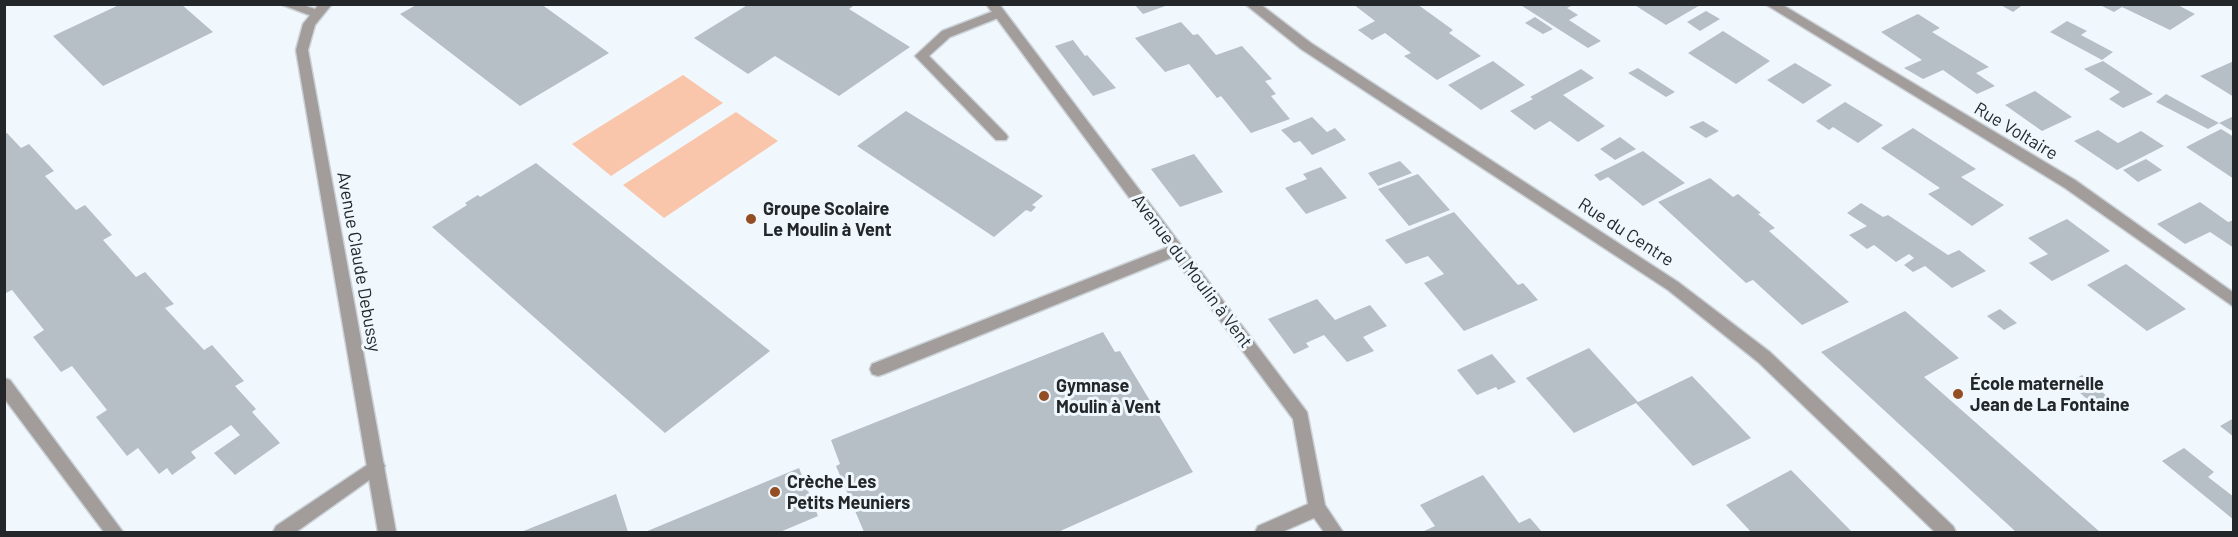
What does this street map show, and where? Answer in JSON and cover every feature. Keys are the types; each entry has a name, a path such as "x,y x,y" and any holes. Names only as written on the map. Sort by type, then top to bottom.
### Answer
{"street":[{"path":"286,4 322,9"},
{"name":"Rue du Centre","path":"1251,4 1306,46 1673,286 1764,357 1947,532"},
{"name":"Rue Voltaire","path":"1771,4 2070,184 2234,301"},
{"name":"Avenue Claude Debussy","path":"322,9 309,24 302,50 387,532"},
{"path":"995,9 946,34 921,56 1001,137"},
{"name":"Avenue du Moulin à Vent","path":"995,9 1301,417 1317,508"},
{"path":"879,369 1176,250"},
{"path":"4,385 114,532"},
{"path":"282,532 376,466"},
{"path":"1264,532 1317,508 1334,532"}],"shaded area":[{"path":"683,75 723,103 611,176 572,144"},
{"path":"736,112 778,141 664,218 623,185"}],"building":[{"path":"121,4 181,4 213,32 103,86 53,36"},
{"path":"418,4 541,4 609,53 520,106 400,14"},
{"path":"749,4 856,4 849,9 910,47 839,96 775,56 748,74 694,38"},
{"path":"1134,4 1168,4 1168,5 1143,14"},
{"path":"1353,4 1417,4 1453,30 1449,33 1481,56 1437,80 1404,56 1411,53 1385,33 1372,40 1358,30 1375,21"},
{"path":"1519,4 1569,4 1571,6 1567,8 1578,15 1569,20 1601,41 1588,48"},
{"path":"1633,4 1702,4 1666,25"},
{"path":"1999,4 2024,4 2013,12"},
{"path":"2098,4 2176,4 2195,14 2170,30 2122,7 2114,12"},
{"path":"1706,11 1720,19 1700,31 1687,22"},
{"path":"1918,14 1940,28 1932,32 1989,67 1976,73 1995,86 1977,94 1943,70 1923,79 1904,68 1922,60 1881,32"},
{"path":"1535,17 1553,29 1543,34 1525,23"},
{"path":"2067,21 2087,31 2081,35 2113,52 2102,60 2050,32"},
{"path":"1181,22 1193,35 1198,34 1216,55 1242,46 1272,79 1265,81 1276,94 1271,96 1290,119 1251,133 1221,96 1217,98 1189,64 1165,72 1135,38"},
{"path":"1723,31 1770,61 1736,84 1688,53"},
{"path":"1073,40 1116,88 1093,96 1055,46"},
{"path":"1493,61 1525,85 1481,110 1448,85"},
{"path":"2103,61 2153,94 2123,108 2109,99 2120,92 2084,69"},
{"path":"2234,61 2234,97 2200,76"},
{"path":"1795,63 1832,85 1803,104 1767,80"},
{"path":"1638,68 1675,92 1666,97 1628,73"},
{"path":"1581,69 1594,78 1563,95 1605,126 1578,142 1550,121 1535,130 1510,111 1533,99 1530,97"},
{"path":"2035,91 2072,117 2042,131 2005,105"},
{"path":"2166,94 2219,123 2208,129 2156,102"},
{"path":"1845,102 1883,125 1858,143 1833,127 1829,130 1816,121"},
{"path":"906,111 1043,196 1032,205 1036,207 1031,212 1026,210 994,237 857,146"},
{"path":"2234,116 2234,132 2219,123"},
{"path":"1312,117 1327,132 1335,128 1346,140 1312,155 1300,141 1294,143 1281,130"},
{"path":"1703,121 1719,131 1706,138 1689,127"},
{"path":"1913,128 1976,169 1961,177 2004,205 1972,226 1928,194 1940,188 1881,148"},
{"path":"2221,129 2234,137 2234,179 2186,147"},
{"path":"2098,130 2118,143 2141,131 2164,146 2117,170 2074,141"},
{"path":"7,133 21,148 29,144 54,171 45,176 76,210 85,205 112,235 103,240 136,277 145,272 174,304 165,308 204,350 212,345 244,381 235,386 256,409 252,412 280,443 235,475 214,453 240,435 231,425 191,452 196,458 172,475 167,468 159,474 138,448 127,456 96,417 107,410 72,366 61,372 33,337 44,330 12,290 4,294 4,134"},
{"path":"1620,137 1636,149 1615,160 1600,149"},
{"path":"1643,151 1685,183 1643,206 1608,177 1600,181 1594,175"},
{"path":"1194,154 1223,192 1180,207 1151,169"},
{"path":"2146,159 2162,170 2138,182 2123,170"},
{"path":"1400,161 1412,173 1378,186 1368,173"},
{"path":"536,163 770,351 665,433 432,227 467,205 465,203 478,195 480,197"},
{"path":"1321,167 1347,198 1306,214 1285,188 1307,179 1303,174"},
{"path":"1418,174 1450,210 1409,226 1378,189"},
{"path":"1710,178 1733,197 1738,194 1761,213 1758,214 1775,228 1769,231 1849,302 1802,325 1753,280 1746,283 1658,202"},
{"path":"2200,202 2228,222 2234,220 2234,248 2210,232 2185,244 2157,224"},
{"path":"1861,203 1883,217 1888,215 1948,255 1959,250 1986,271 1952,288 1925,266 1913,272 1904,265 1914,258 1909,254 1896,262 1874,245 1867,249 1849,235 1867,226 1847,213"},
{"path":"1454,212 1518,285 1523,283 1538,300 1464,331 1424,283 1444,274 1428,256 1406,264 1385,240"},
{"path":"2067,219 2110,251 2052,281 2029,263 2048,254 2028,238"},
{"path":"2126,264 2186,309 2147,331 2087,285"},
{"path":"1317,299 1335,320 1370,305 1387,326 1363,337 1374,351 1347,362 1324,335 1306,343 1309,347 1294,354 1268,319"},
{"path":"2000,309 2017,323 2004,330 1987,316"},
{"path":"1905,311 1959,358 1924,377 2100,532 2016,532 1821,352"},
{"name":"Gymnase Moulin à Vent","path":"1103,332 1115,352 1120,351 1193,472 1058,532 864,532 836,466 840,464 831,440"},
{"path":"1589,348 1638,402 1692,376 1751,438 1693,466 1636,403 1574,433 1526,378"},
{"path":"1492,354 1516,382 1498,390 1496,387 1477,395 1457,370"},
{"path":"2082,375 2108,397 2093,404 2068,383"},
{"path":"2234,418 2234,437 2220,426"},
{"path":"2184,448 2214,472 2208,477 2234,497 2234,520 2162,461"},
{"name":"Crèche Les Petits Meuniers","path":"799,468 818,516 780,532 645,532"},
{"path":"1791,470 1852,532 1751,532 1726,505"},
{"path":"1483,475 1519,523 1530,518 1542,532 1422,532 1435,526 1420,505"},
{"path":"616,494 628,532 521,532"}],"place":[{"name":"Groupe Scolaire Le Moulin à Vent","path":"751,219"},
{"name":"École maternelle Jean de La Fontaine","path":"1958,394"},
{"name":"Gymnase Moulin à Vent","path":"1044,396"},
{"name":"Crèche Les Petits Meuniers","path":"775,492"}]}
